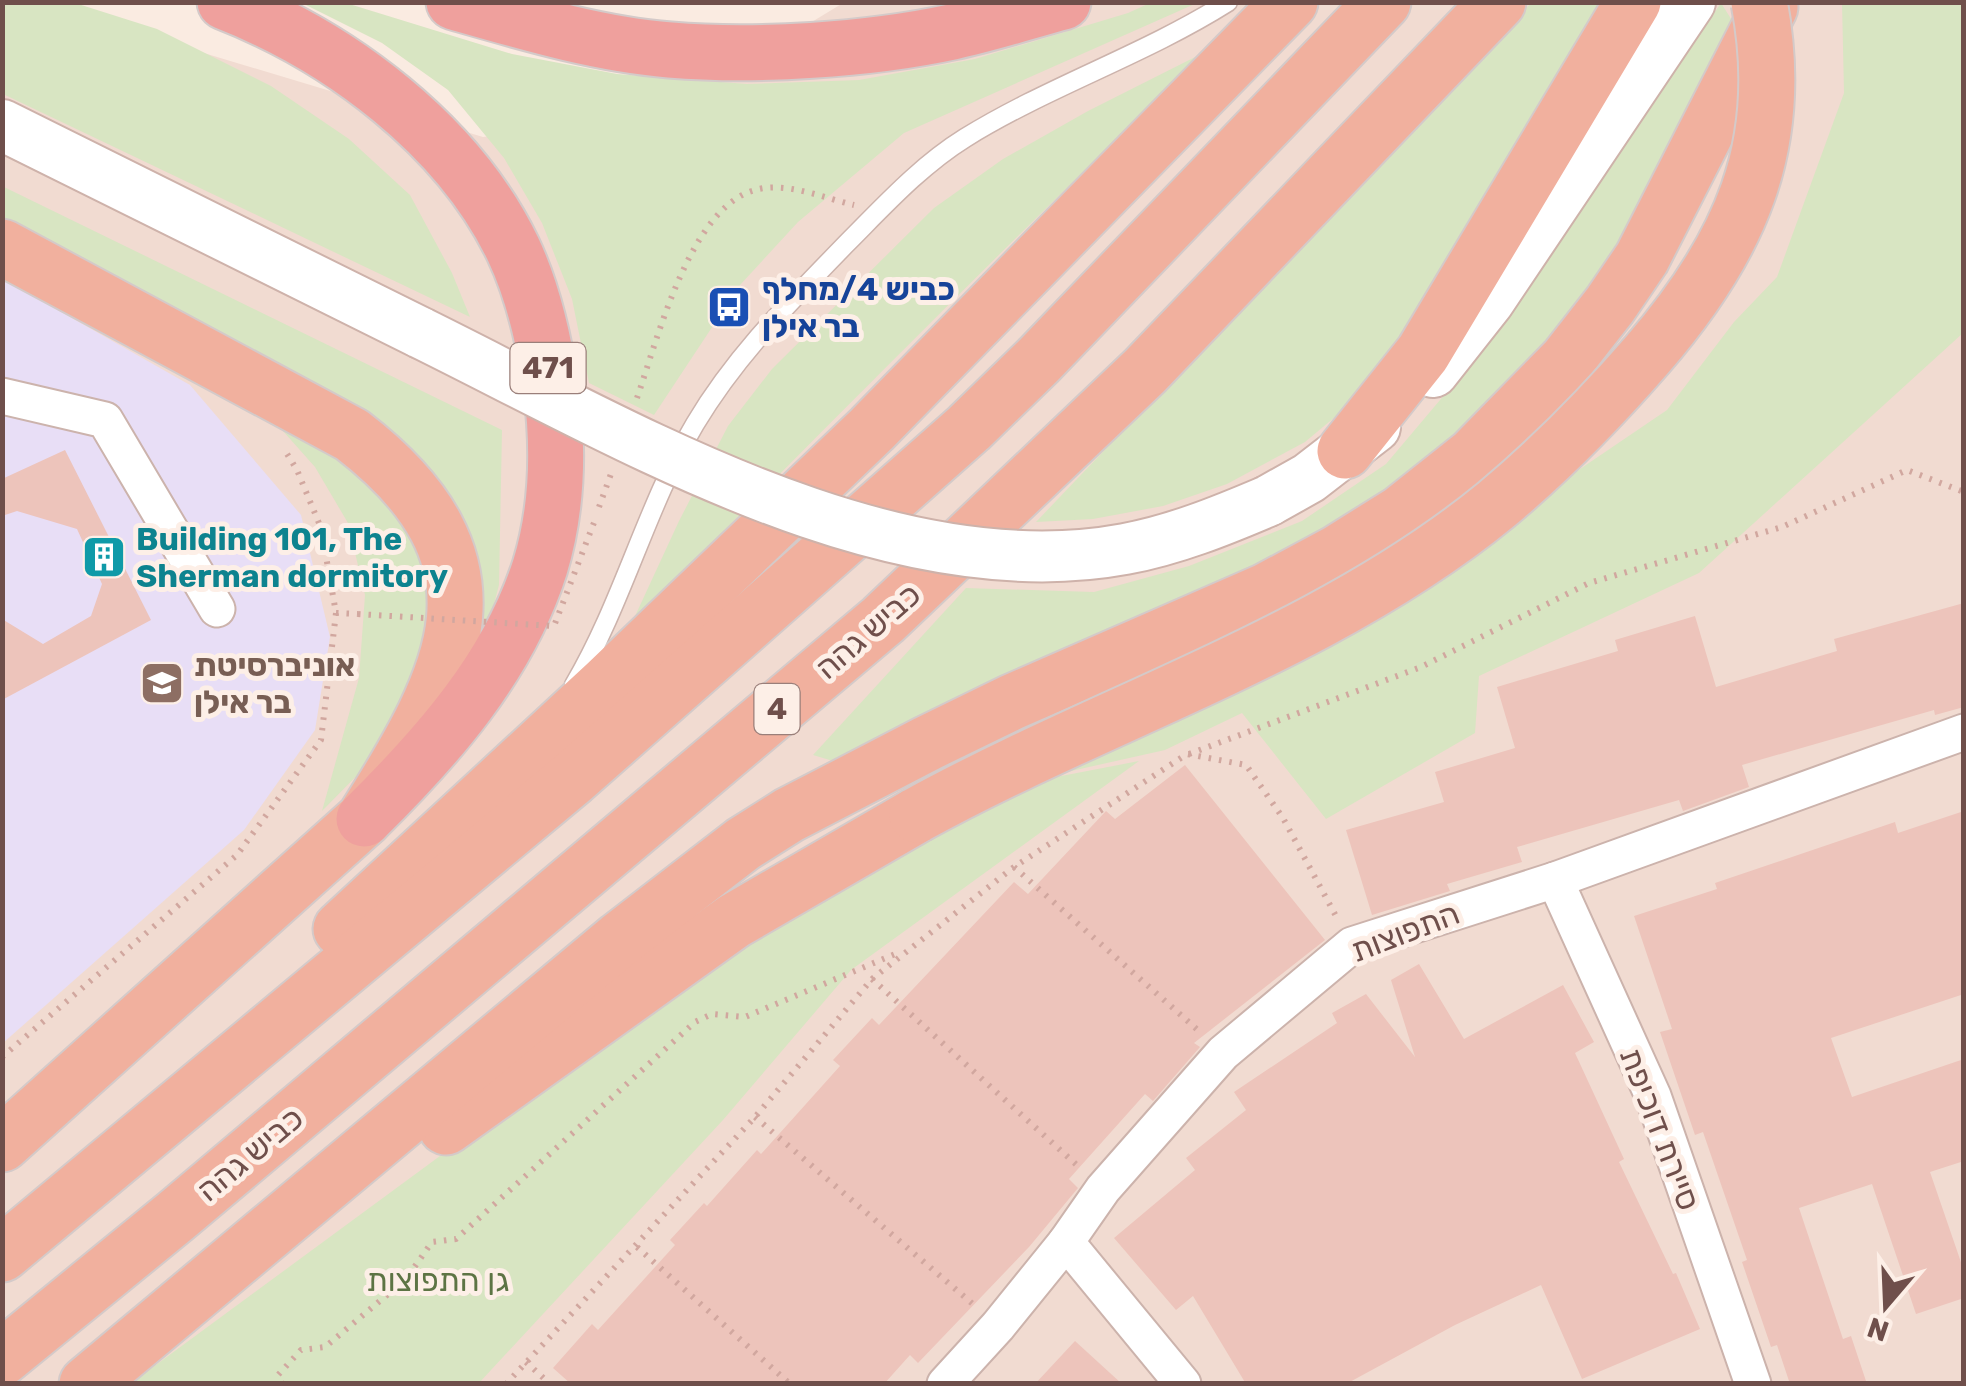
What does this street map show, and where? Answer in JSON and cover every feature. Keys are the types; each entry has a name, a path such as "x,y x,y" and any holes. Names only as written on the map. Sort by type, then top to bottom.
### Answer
{"highway":[{"name":"471","path":"225,2 300,36 351,67 390,99 453,163 484,201 512,246 528,286 550,380 558,436 549,531 539,570 501,652 468,702 413,771 364,819"},
{"path":"454,2 622,44 734,52 952,32 1063,2"},
{"path":"17,1243 410,862 620,671 872,429 1290,2"},
{"path":"17,1243 573,778 969,428 1383,2"},
{"name":"כביש גהה","path":"2,1358 883,620 1158,358 1498,2"},
{"path":"1345,451 1422,354 1633,2"},
{"path":"90,1381 734,921 976,782 1243,658 1349,602 1496,505 1632,372 1688,304 1726,243 1744,205 1764,137 1768,107 1765,36 1758,2"},
{"path":"90,1381 620,939 743,844 789,816 1012,702 1280,583 1402,514 1474,456 1567,360 1642,258 1772,2"},
{"path":"2,246 352,435 406,480 440,530 455,586 451,642 424,716 364,819 2,1144"}],"main road":[{"path":"2,126 710,473 876,534 1006,556 1066,556 1123,549 1220,522 1268,502 1310,478 1391,415 1458,344 1690,2"}],"street":[{"path":"2,396 105,420 218,610"},
{"name":"התפוצות","path":"945,1384 998,1326 1103,1189 1224,1053 1352,945 1555,880 1964,732"},
{"name":"סיירת דוכיפת","path":"1555,880 1653,1096 1753,1384"},
{"path":"1066,1242 1183,1384"}],"lane":[{"path":"527,755 583,669 694,426 756,337 879,210 963,139 1040,96 1190,26 1228,2"}],"path":[{"path":"634,408 687,258 724,209 754,190 782,188 879,210"},
{"path":"2,1057 237,855 320,740 336,614 554,626 614,464"},
{"path":"506,1384 756,1117 872,979 1014,867 1188,754 1422,667 1589,583 1782,527 1906,470 1964,492"},
{"path":"1188,754 1246,766 1283,818 1352,945"},
{"path":"1014,867 1224,1053"},
{"path":"282,1384 278,1375 301,1350 325,1346 406,1279 432,1242 456,1239 695,1022 712,1014 745,1017 911,948"},
{"path":"872,979 1103,1189"},
{"path":"756,1117 998,1326"},
{"path":"636,1246 790,1384"},
{"path":"526,1362 550,1384"}],"shaded area":[{"path":"3,3 38,3 483,137 607,121 726,74 843,3 1963,3 1963,1383 3,1384"},
{"name":"אוניברסיטת בר אילן","path":"3,279 190,385 301,515 330,637 315,730 244,830 3,1043"}],"green space":[{"path":"2,3 75,3 157,29 271,86 349,139 410,195 452,273 470,317 3,94"},
{"path":"302,3 346,3 512,54 617,74 747,84 859,80 975,59 1150,3 1197,3 904,133 798,222 740,285 654,415 589,383 572,299 542,223 504,158 448,90 382,43"},
{"path":"1531,3 1603,3 1436,294 1353,402 1305,442 1227,484 1163,506 1093,519 1036,522"},
{"path":"1721,3 1735,25 1652,187 1602,273 1555,337 1472,423 1408,477 1295,550 843,764 813,755 966,588 1094,592 1189,566 1302,521 1386,464 1451,387"},
{"path":"1842,3 1963,3 1963,333 1699,573 1479,676 1475,733 1326,819 1242,713 1165,750 1022,782 1555,486 1667,410 1734,322 1777,277 1844,93"},
{"path":"1205,52 630,627 728,426 772,369 934,208 1003,159"},
{"path":"2,186 502,430 499,585 484,642 473,651 482,596 470,547 447,495 409,454 3,227"},
{"path":"259,404 389,493 431,565 430,606 416,677 379,753 322,811 359,678 365,595 348,523 315,467"},
{"name":"גן התפוצות","path":"1139,761 851,970 723,1120 479,1383 130,1384 690,972 1015,785"}],"building":[{"name":"Building 101, The Sherman dormitory","path":"65,450 151,620 2,700 2,619 43,644 91,616 102,584 77,529 17,511 2,516 2,479"},
{"path":"1964,603 1964,707 1935,715 1934,710 1742,765 1749,787 1683,811 1679,800 1517,847 1522,862 1447,884 1450,891 1372,915 1346,830 1444,802 1435,772 1515,748 1497,687 1618,651 1615,640 1695,616 1716,687 1837,651 1834,639"},
{"path":"1185,765 1325,940 1194,1043 1200,1047 1153,1101 1145,1094 1069,1179 1078,1188 1029,1247 918,1363 910,1355 884,1384 571,1384 553,1368 592,1324 598,1330 675,1245 670,1240 704,1203 707,1206 757,1150 761,1154 840,1066 833,1060 872,1018 879,1025 1014,882 1028,894 1106,811 1115,819"},
{"path":"1964,811 1964,994 1831,1038 1852,1097 1964,1059 1964,1161 1930,1172 1964,1271 1964,1298 1916,1314 1872,1184 1799,1208 1843,1339 1851,1336 1867,1384 1790,1384 1777,1345 1771,1347 1742,1262 1747,1260 1703,1132 1695,1135 1660,1032 1672,1029 1634,916 1717,889 1715,883 1895,822 1898,833"},
{"path":"1419,964 1464,1039 1563,985 1594,1042 1575,1053 1624,1159 1619,1162 1700,1329 1582,1379 1541,1285 1455,1325 1346,1384 1246,1384 1193,1296 1176,1310 1114,1238 1195,1170 1186,1158 1246,1110 1234,1092 1337,1023 1332,1013 1366,994 1415,1057 1391,980"},
{"path":"1075,1341 1122,1384 1035,1384"}],"place":[{"name":"כביש 4/מחלף בר אילן","path":"729,307"},
{"name":"Building 101, The Sherman dormitory","path":"104,557"},
{"name":"אוניברסיטת בר אילן","path":"162,683"}]}
